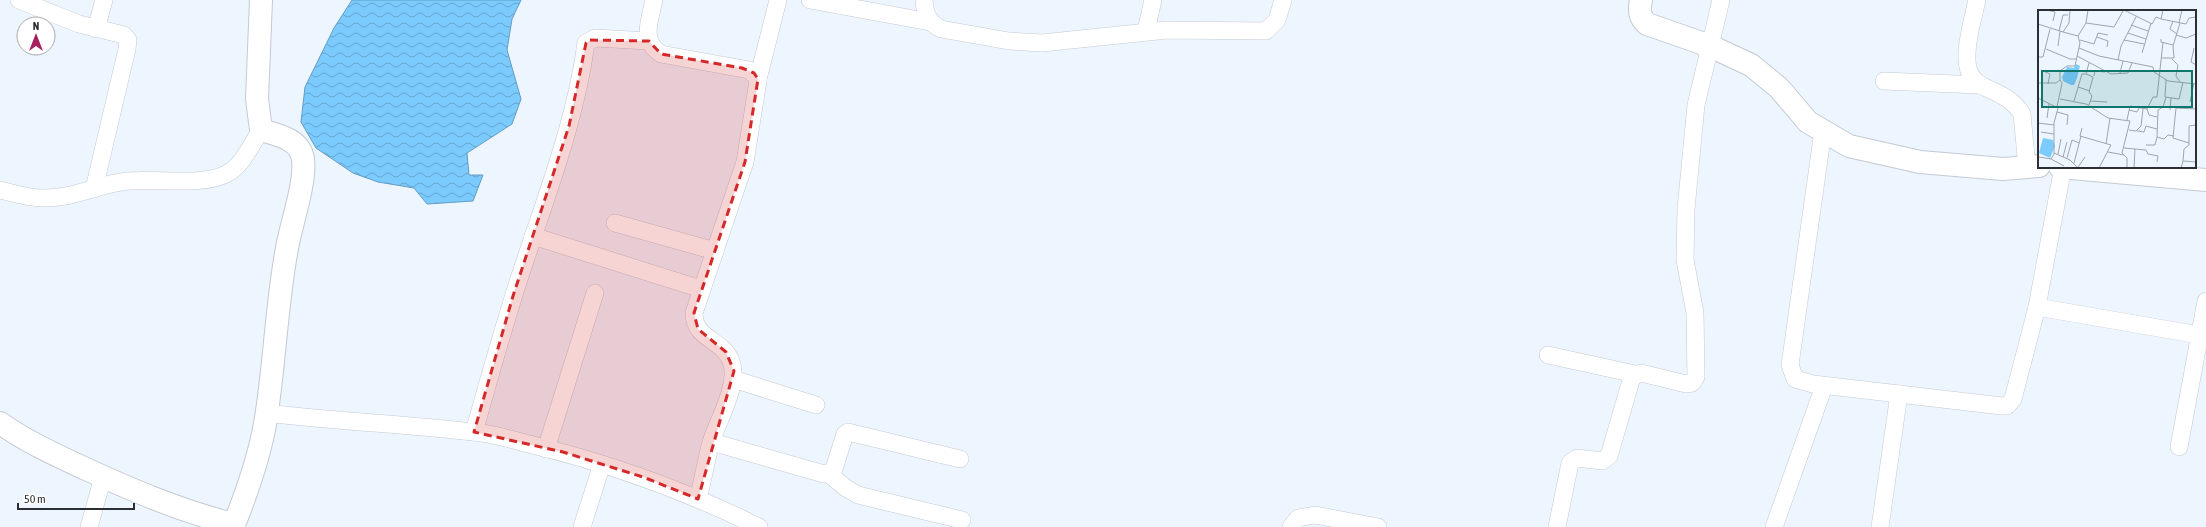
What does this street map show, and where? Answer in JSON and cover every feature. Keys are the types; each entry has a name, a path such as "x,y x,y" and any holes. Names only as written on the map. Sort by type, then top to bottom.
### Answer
{"street":[{"path":"19,0 96,30 124,35 128,40 94,189"},
{"path":"96,30 104,0"},
{"path":"0,190 41,198 65,197 129,181 213,179 229,173 238,164 261,130 257,99 261,0"},
{"path":"654,0 648,32 649,41 653,48 661,54 742,68 754,73 758,79"},
{"path":"698,499 712,442 733,379 734,371 731,360 726,352 698,329 694,323 694,313 746,162 758,79 778,0"},
{"path":"810,0 930,22 941,30 1009,41 1042,43 1146,31 1266,31 1277,20 1283,0"},
{"path":"924,0 926,13 930,22"},
{"path":"1146,31 1153,0"},
{"path":"1641,0 1639,11 1642,20 1647,24 1710,46 1751,65 1780,88 1808,122 1849,146 1920,162 2003,169 2033,167 2022,114 2009,98 1980,85 1972,78 1968,69 1966,53 1977,0"},
{"path":"1548,356 1635,374 1641,373 1686,384 1692,383 1696,377 1695,313 1685,260 1686,209 1696,105 1721,0"},
{"path":"474,432 511,303 569,126 581,77 586,43 595,38 649,41"},
{"path":"1884,81 1980,85"},
{"path":"233,527 251,475 267,413 286,249 303,174 303,158 297,144 283,136 261,130"},
{"path":"1823,131 1790,366 1795,379 1824,386 2007,406 2013,399 2037,307 2063,168"},
{"path":"2081,168 2117,170 2206,180"},
{"path":"615,223 715,251"},
{"path":"533,236 701,289"},
{"path":"546,448 595,293"},
{"path":"2180,447 2206,301"},
{"path":"2037,307 2199,335"},
{"path":"1557,527 1570,463 1576,458 1602,461 1609,456 1630,380 1635,374"},
{"path":"733,379 816,406"},
{"path":"1774,527 1824,386"},
{"path":"1880,527 1899,394"},
{"path":"267,413 315,419 383,423 474,432 546,448 643,477 698,499 759,527"},
{"path":"0,424 28,442 141,495 183,510 225,522 228,527"},
{"path":"829,474 833,472 845,434 848,432 960,459"},
{"path":"712,442 824,474 829,474 846,488 858,495 962,520"},
{"path":"582,527 602,464"},
{"path":"89,527 103,477"},
{"path":"1290,527 1298,518 1315,515 1378,527"}],"highlighted area":[{"path":"590,40 649,41 661,54 742,68 754,73 758,79 745,162 694,313 698,329 726,352 734,371 698,499 643,477 563,452 474,432 513,296 569,126 586,43"}],"water":[{"path":"352,0 521,0 512,19 507,50 521,99 512,124 467,153 469,175 483,175 473,201 427,204 414,188 378,182 353,173 316,148 301,122 305,87 334,28"}]}
